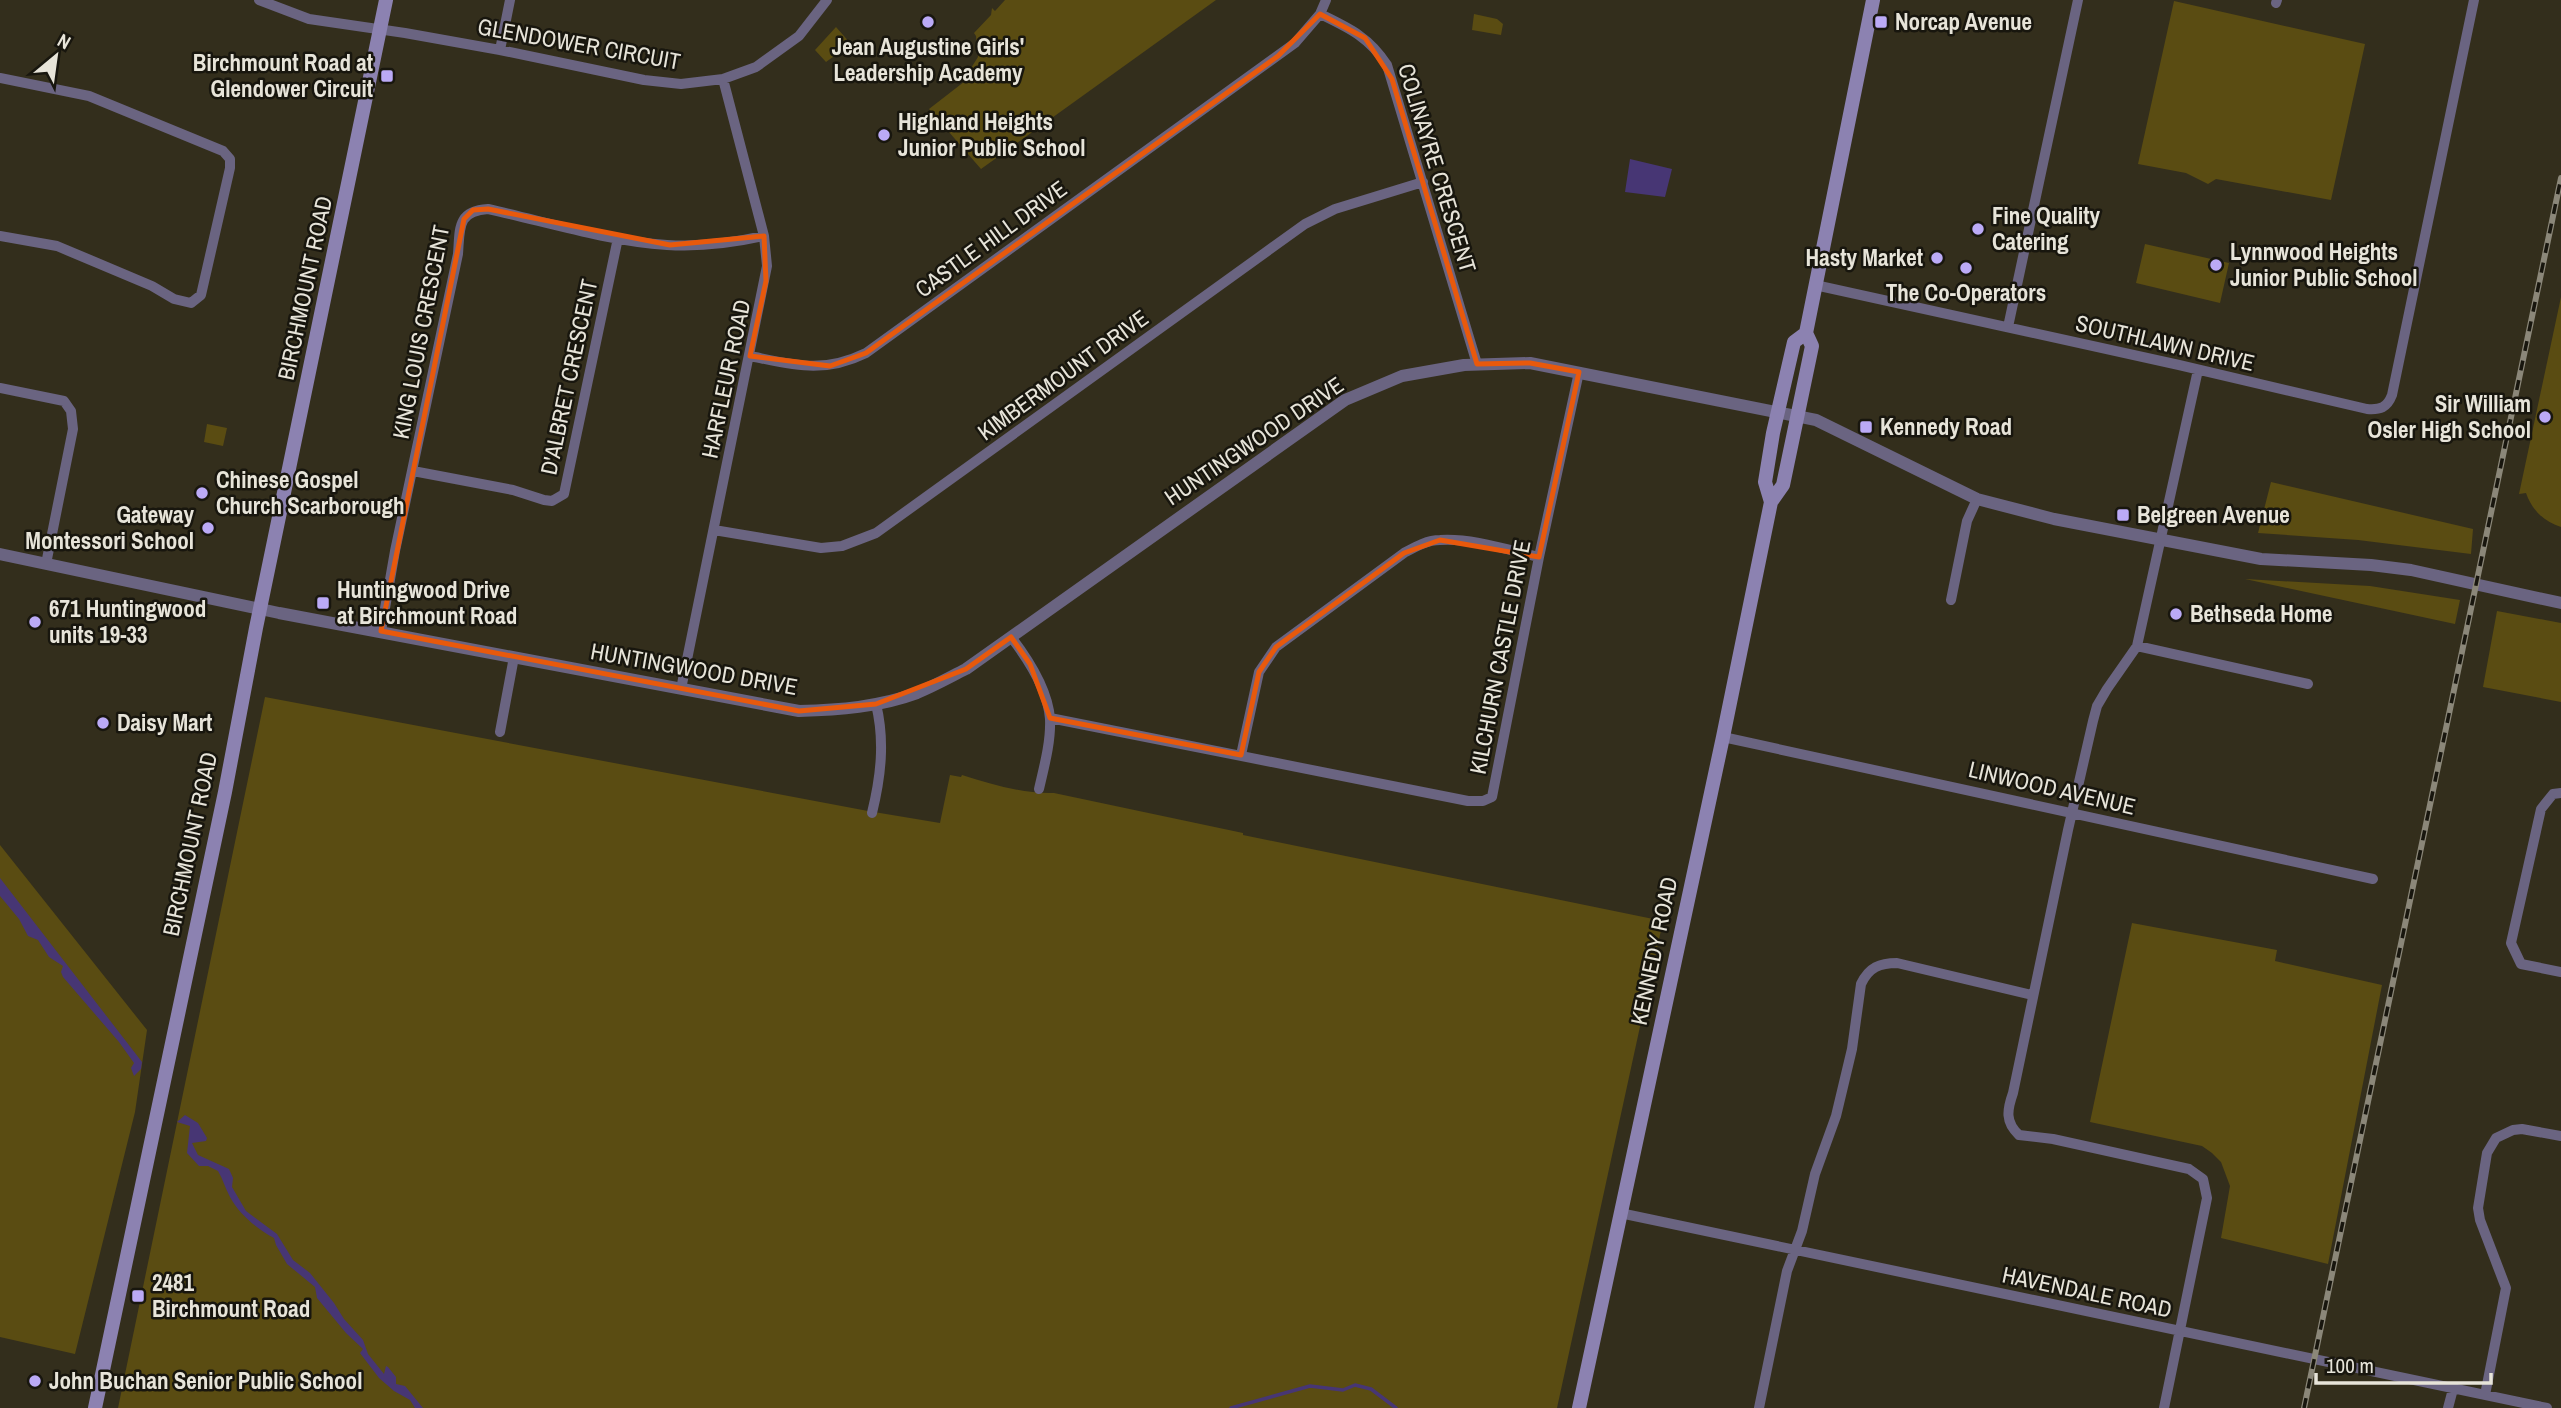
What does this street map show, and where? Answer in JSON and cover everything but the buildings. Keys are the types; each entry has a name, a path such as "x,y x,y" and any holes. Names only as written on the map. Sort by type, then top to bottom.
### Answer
{"main road":[{"name":"BIRCHMOUNT ROAD","path":"95,1408 225,792 386,0"},
{"name":"KENNEDY ROAD","path":"1579,1408 1771,502 1783,485 1812,346 1806,333 1873,0"},
{"name":"KENNEDY ROAD","path":"1771,502 1765,482 1777,411 1794,342 1806,333"}],"street":[{"name":"GLENDOWER CIRCUIT","path":"260,0 309,19 499,50 643,80 681,84 723,79 756,67 778,53 808,26 827,0"},
{"path":"499,50 510,0"},
{"name":"CASTLE HILL DRIVE","path":"750,356 815,368 848,362 866,353 1295,43 1320,14 1326,0"},
{"path":"2008,327 2078,0"},
{"name":"SOUTHLAWN DRIVE","path":"1815,285 2367,409 2383,408 2389,404 2392,395 2474,0"},
{"name":"COLINAYRE CRESCENT","path":"1320,14 1365,38 1387,65 1478,364"},
{"path":"0,78 89,96 223,151 230,159 230,169 201,295 191,303 174,299 152,286 57,246 0,236"},
{"name":"HARFLEUR ROAD","path":"681,689 766,281 767,256 764,236 723,79"},
{"name":"KIMBERMOUNT DRIVE","path":"714,530 821,548 842,546 876,533 1305,224 1335,209 1423,182"},
{"name":"KING LOUIS CRESCENT","path":"381,631 464,219 473,210 488,209 618,238 670,245 706,244 764,236"},
{"name":"D'ALBRET CRESCENT","path":"413,471 513,490 544,500 552,501 564,494 618,238"},
{"name":"HUNTINGWOOD DRIVE","path":"0,554 261,609 799,711 839,709 876,704 917,693 966,669 1345,400 1402,376 1478,364 1530,363 1816,420 1977,499 2054,519 2262,559 2411,570 2561,603"},
{"path":"2164,1408 2207,1198 2203,1179 2189,1169 2053,1139 2026,1137 2013,1129 2008,1122 2009,1105 2032,995 2097,706 2137,646 2199,370"},
{"name":"KILCHURN CASTLE DRIVE","path":"1050,718 1468,801 1483,801 1492,797 1579,372"},
{"path":"0,388 64,401 71,411 73,429 46,564"},
{"path":"1951,600 1967,521 1977,499"},
{"path":"1241,755 1259,672 1276,647 1404,553 1427,542 1440,540 1466,542 1539,557"},
{"path":"1011,637 1030,664 1050,718 1040,789"},
{"path":"2137,646 2308,684"},
{"path":"500,732 514,657"},
{"path":"872,813 880,777 882,728 876,704"},
{"name":"LINWOOD AVENUE","path":"1723,737 1918,777 2071,814 2373,879"},
{"path":"2561,793 2553,794 2541,809 2511,943 2521,964 2561,972"},
{"path":"1759,1408 1787,1271 1802,1231 1821,1154 1836,1116 1852,1049 1861,984 1868,972 1875,966 1898,963 2032,995"},
{"path":"2485,1395 2506,1288 2477,1208 2487,1153 2500,1134 2513,1130 2522,1129 2561,1136"},
{"name":"HAVENDALE ROAD","path":"1620,1213 2547,1408"},
{"path":"2448,1408 2453,1389"}],"highlighted area":[{"path":"1320,14 1365,38 1392,79 1477,364 1530,363 1579,372 1539,557 1440,540 1404,553 1276,647 1259,672 1241,755 1050,718 1030,664 1011,637 966,669 876,704 799,711 381,631 464,219 473,210 488,209 670,245 764,236 766,281 750,356 830,366 866,353 1278,56"}],"shaded area":[{"path":"1005,0 1216,0 981,169 929,109 969,78 966,76 978,57 974,33 991,15 992,8 995,11"},
{"path":"2174,1 2365,44 2331,200 2216,179 2208,184 2186,173 2138,164"},
{"path":"1474,14 1497,19 1503,24 1501,35 1472,30"},
{"path":"836,27 851,44 826,62 815,50"},
{"path":"1630,159 1672,169 1665,197 1625,192"},
{"path":"2145,244 2229,263 2220,303 2136,283"},
{"path":"2561,297 2561,527 2539,514 2526,493 2519,494"},
{"path":"207,424 227,428 223,446 204,442"},
{"path":"2271,482 2473,529 2471,554 2358,540 2258,533"},
{"path":"2245,579 2370,586 2460,600 2455,624"},
{"path":"2497,611 2561,623 2561,702 2483,687"},
{"path":"265,697 940,823 950,775 962,775 1007,788 1054,793 1243,835 1663,921 1557,1408 118,1408"},
{"path":"0,845 147,1030 135,1112 75,1354 0,1337"},
{"path":"0,878 142,1062 141,1069 134,1076 131,1068 134,1063 63,977 63,966 49,957 38,940 28,936 19,919 0,896"},
{"path":"2132,923 2277,950 2275,961 2382,985 2328,1264 2221,1238 2230,1186 2221,1162 2202,1146 2090,1122"},
{"path":"185,1115 198,1123 207,1138 206,1141 192,1143 198,1155 229,1169 233,1178 232,1187 246,1211 277,1234 293,1260 310,1273 363,1340 368,1354 384,1374 386,1366 396,1377 396,1384 405,1386 423,1408 415,1408 410,1400 379,1378 360,1353 363,1349 317,1298 315,1287 287,1264 274,1238 255,1226 238,1209 218,1171 208,1166 199,1166 187,1153 190,1126 177,1122"}],"waterway":[{"path":"1231,1408 1310,1386 1343,1390 1355,1385 1371,1389 1396,1408"}],"railway":[{"path":"2304,1408 2561,178"}],"place":[{"name":"Jean Augustine Girls' Leadership Academy","path":"928,22"},
{"name":"Norcap Avenue","path":"1881,22"},
{"name":"Birchmount Road at Glendower Circuit","path":"387,76"},
{"name":"Highland Heights Junior Public School","path":"884,135"},
{"name":"Fine Quality Catering","path":"1978,229"},
{"name":"Hasty Market","path":"1937,258"},
{"name":"Lynnwood Heights Junior Public School","path":"2216,265"},
{"name":"The Co-Operators","path":"1966,268"},
{"name":"Sir William Osler High School","path":"2545,417"},
{"name":"Kennedy Road","path":"1866,427"},
{"name":"Chinese Gospel Church Scarborough","path":"202,493"},
{"name":"Belgreen Avenue","path":"2123,515"},
{"name":"Gateway Montessori School","path":"208,528"},
{"name":"Huntingwood Drive at Birchmount Road","path":"323,603"},
{"name":"Bethseda Home","path":"2176,614"},
{"name":"671 Huntingwood units 19-33","path":"35,622"},
{"name":"Daisy Mart","path":"103,723"},
{"name":"2481 Birchmount Road","path":"138,1296"},
{"name":"John Buchan Senior Public School","path":"35,1381"}]}
